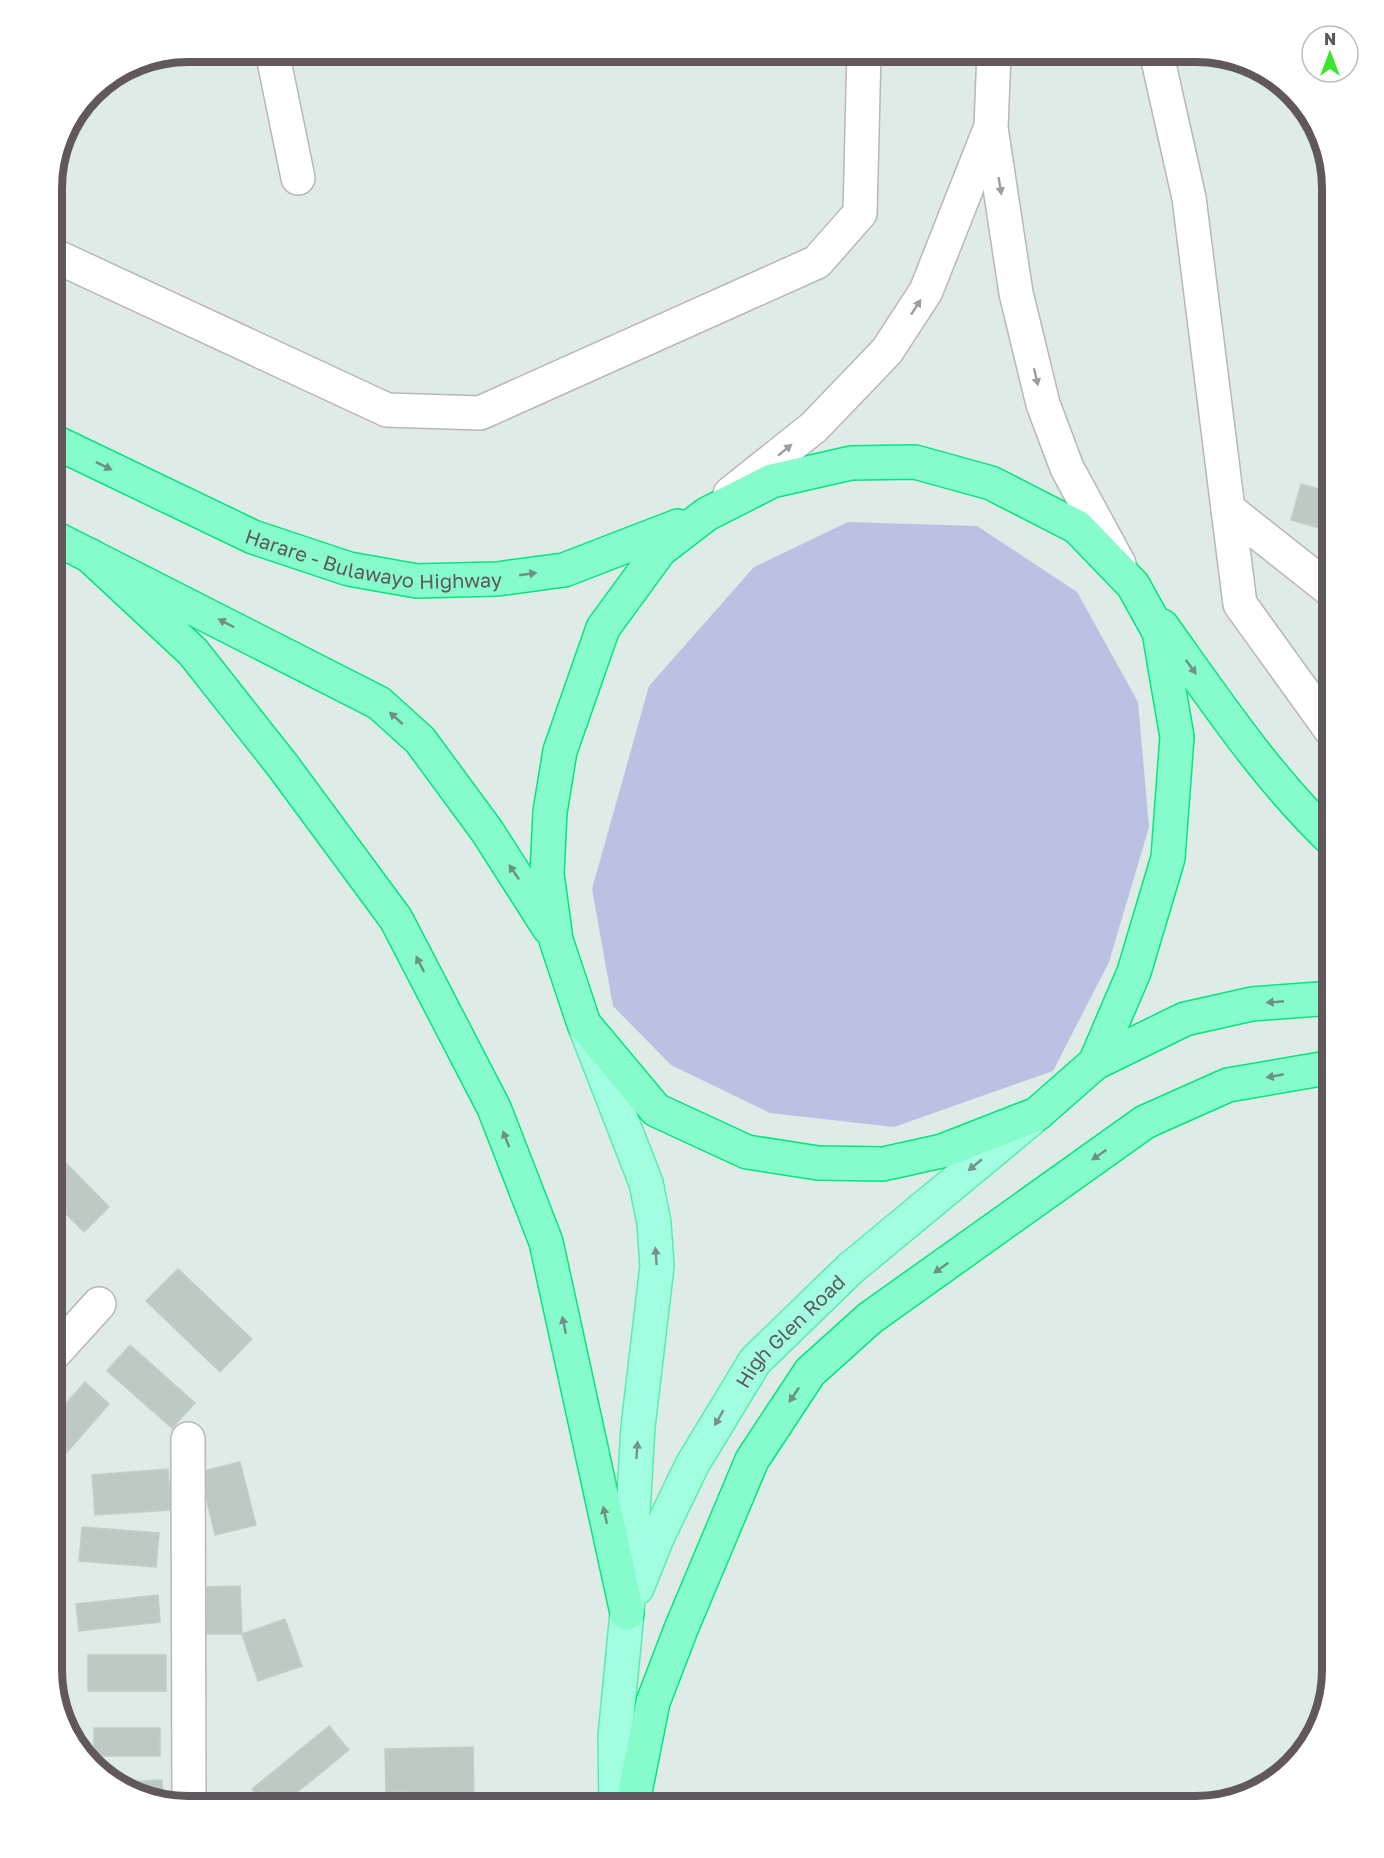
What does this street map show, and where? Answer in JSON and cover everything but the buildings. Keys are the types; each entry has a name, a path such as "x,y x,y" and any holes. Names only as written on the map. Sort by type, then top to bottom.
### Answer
{"highway":[{"name":"Harare - Bulawayo Highway","path":"62,445 253,537 349,569 417,581 497,579 564,570 707,514 772,481 850,463 915,462 991,483 1077,527 1130,582 1257,758 1322,830"},
{"name":"Harare - Bulawayo Highway","path":"707,514 660,550 603,628 560,751 550,812 547,874 556,940 584,1024 656,1110 747,1152 818,1163 883,1164 942,1151 1037,1114 1095,1063 1185,1019 1252,1004 1322,999"},
{"name":"Harare - Bulawayo Highway","path":"62,542 379,703 420,740 432,756 524,886 556,940"},
{"path":"89,555 194,652 283,766 396,919 494,1108 546,1242 627,1613"},
{"name":"Harare - Bulawayo Highway","path":"1095,1063 1134,972 1168,858 1178,737 1159,632 1130,582"},
{"path":"634,1796 653,1702 681,1629 752,1460 810,1372 870,1318 1145,1122 1228,1085 1322,1069"}],"main road":[{"name":"High Glen Road","path":"584,1024 646,1183 654,1223 656,1255 638,1427 627,1613 615,1736 616,1796"},
{"name":"High Glen Road","path":"627,1613 657,1538 692,1465 755,1361 850,1268 1037,1114"}],"street":[{"path":"274,62 298,178"},
{"path":"62,259 387,410 480,413 817,262 860,213 864,62"},
{"path":"993,62 991,128 1016,293 1043,404 1067,468 1130,582"},
{"path":"1158,62 1189,198 1240,604 1322,719"},
{"path":"707,514 814,427 887,351 926,291 991,128"},
{"path":"1228,509 1322,583"},
{"path":"62,1345 99,1304"},
{"path":"188,1440 189,1796"}],"shaded area":[{"path":"848,522 977,526 1077,592 1138,702 1149,827 1109,962 1053,1071 894,1127 770,1113 671,1065 613,1006 592,889 649,686 754,567"}]}
